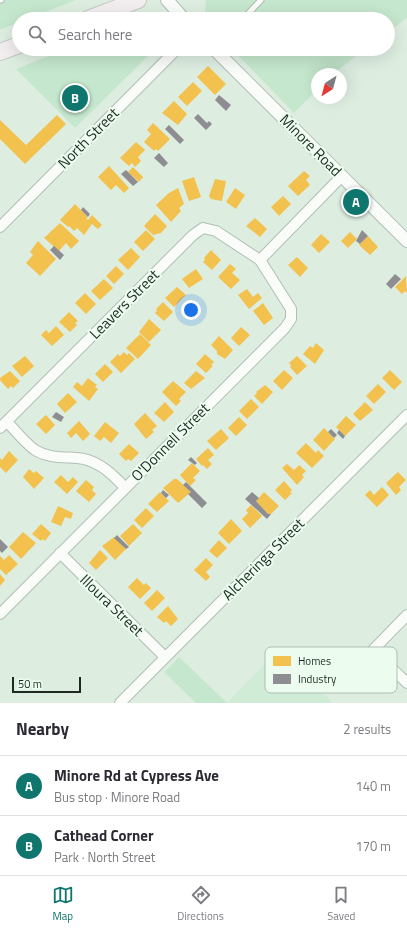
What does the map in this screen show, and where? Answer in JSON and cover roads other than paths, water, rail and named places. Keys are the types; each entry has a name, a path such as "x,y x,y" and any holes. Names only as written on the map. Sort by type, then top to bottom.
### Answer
{"highway":[{"path":"106,12 138,0"},
{"path":"0,52 12,48"}],"street":[{"path":"166,0 177,12"},
{"name":"North Street","path":"0,227 170,56"},
{"name":"Minore Road","path":"221,56 407,241"},
{"path":"260,260 342,176"},
{"name":"Leavers Street","path":"3,425 198,230 207,228 216,231 260,260"},
{"name":"O'Donnell Street","path":"0,614 289,323 293,314 291,309 260,260"},
{"name":"Alcheringa Street","path":"120,703 407,415"},
{"path":"3,425 35,450 57,458 78,458 94,462 114,475 125,488"},
{"name":"Illoura Street","path":"60,553 165,657"},
{"path":"376,647 407,615"},
{"path":"397,673 407,683"}],"lane":[{"path":"249,12 262,0"}],"place":[{"name":"Cathead Corner","path":"75,98"},
{"name":"Minore Rd at Cypress Ave","path":"356,202"}]}
